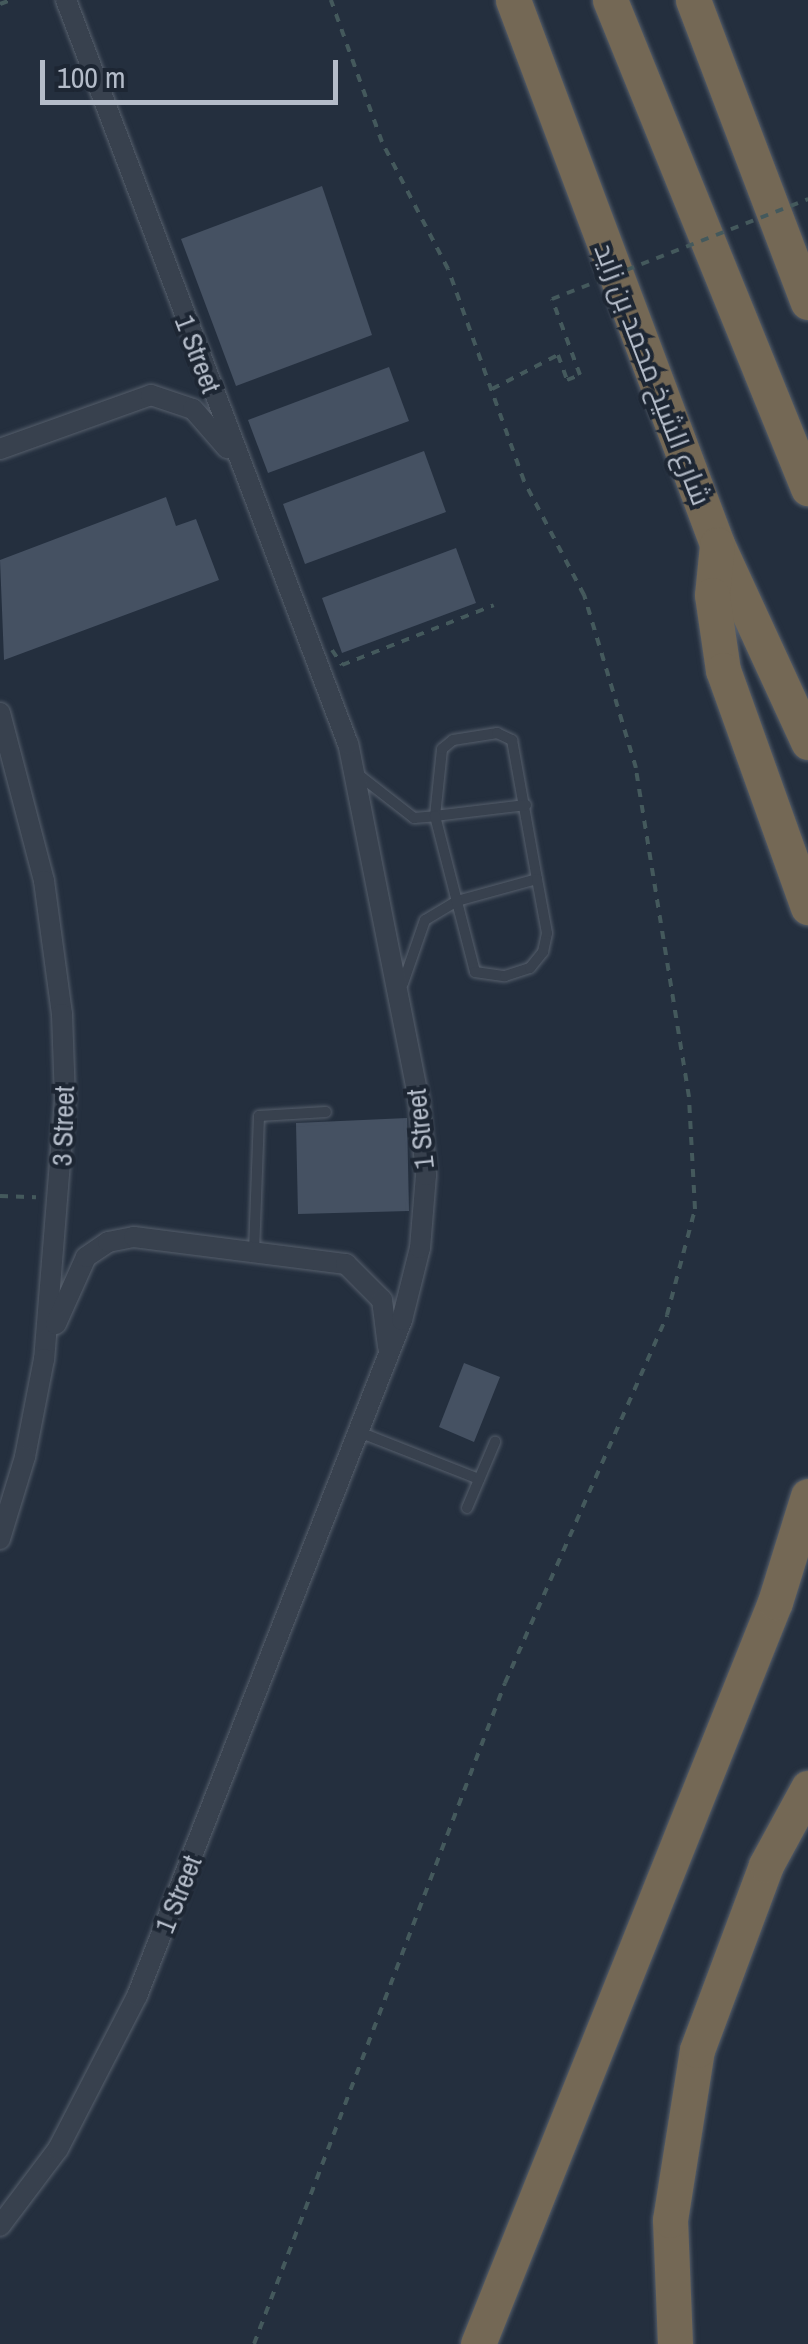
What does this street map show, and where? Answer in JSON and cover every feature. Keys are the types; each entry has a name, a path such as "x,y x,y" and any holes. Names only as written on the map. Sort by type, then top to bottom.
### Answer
{"highway":[{"name":"شارع الشيخ محمد بن زايد","path":"513,0 717,544 808,742"},
{"path":"610,0 808,488"},
{"path":"693,0 808,302"},
{"path":"717,544 712,594 720,658 808,908"},
{"path":"478,2344 757,1648 808,1496"},
{"path":"675,2344 670,2220 697,2050 766,1866 808,1788"}],"street":[{"name":"1 Street","path":"0,2226 58,2149 113,2049 360,1432 413,1284 425,1212 424,1138 354,771 316,655 238,461 66,0"},
{"path":"0,449 152,395 193,409 238,461"},
{"name":"3 Street","path":"0,712 35,833 62,1014 60,1198 44,1359 25,1458 0,1540"},
{"path":"44,1359 78,1268 108,1242 134,1236 330,1259 360,1273 382,1300 389,1354"}],"lane":[{"path":"498,732 512,740 526,805 547,933 543,952 530,968 505,976 475,972 434,816 442,749 454,740 498,732"},
{"path":"354,771 414,818 526,805"},
{"path":"400,999 405,966 425,920 456,901 536,879"},
{"path":"254,1252 259,1116 326,1112"},
{"path":"360,1432 479,1479"},
{"path":"467,1508 494,1442"}],"path":[{"path":"0,4 10,0"},
{"path":"254,2344 505,1683 667,1315 692,1230 690,1097 646,804 584,595 524,482 438,245 382,142 332,0"},
{"path":"492,389 558,355 567,380 580,376 552,300 808,198"},
{"path":"316,655 335,648 342,665 494,605"},
{"path":"0,1196 60,1198"}],"building":[{"path":"322,186 372,335 236,386 181,239"},
{"path":"389,367 409,421 268,473 248,420"},
{"path":"424,451 446,512 305,564 283,504"},
{"path":"166,497 176,526 196,519 219,580 4,660 0,560"},
{"path":"456,548 476,603 342,653 322,598"},
{"path":"407,1118 409,1211 298,1214 296,1123"},
{"path":"464,1363 500,1377 474,1442 439,1427"}]}
